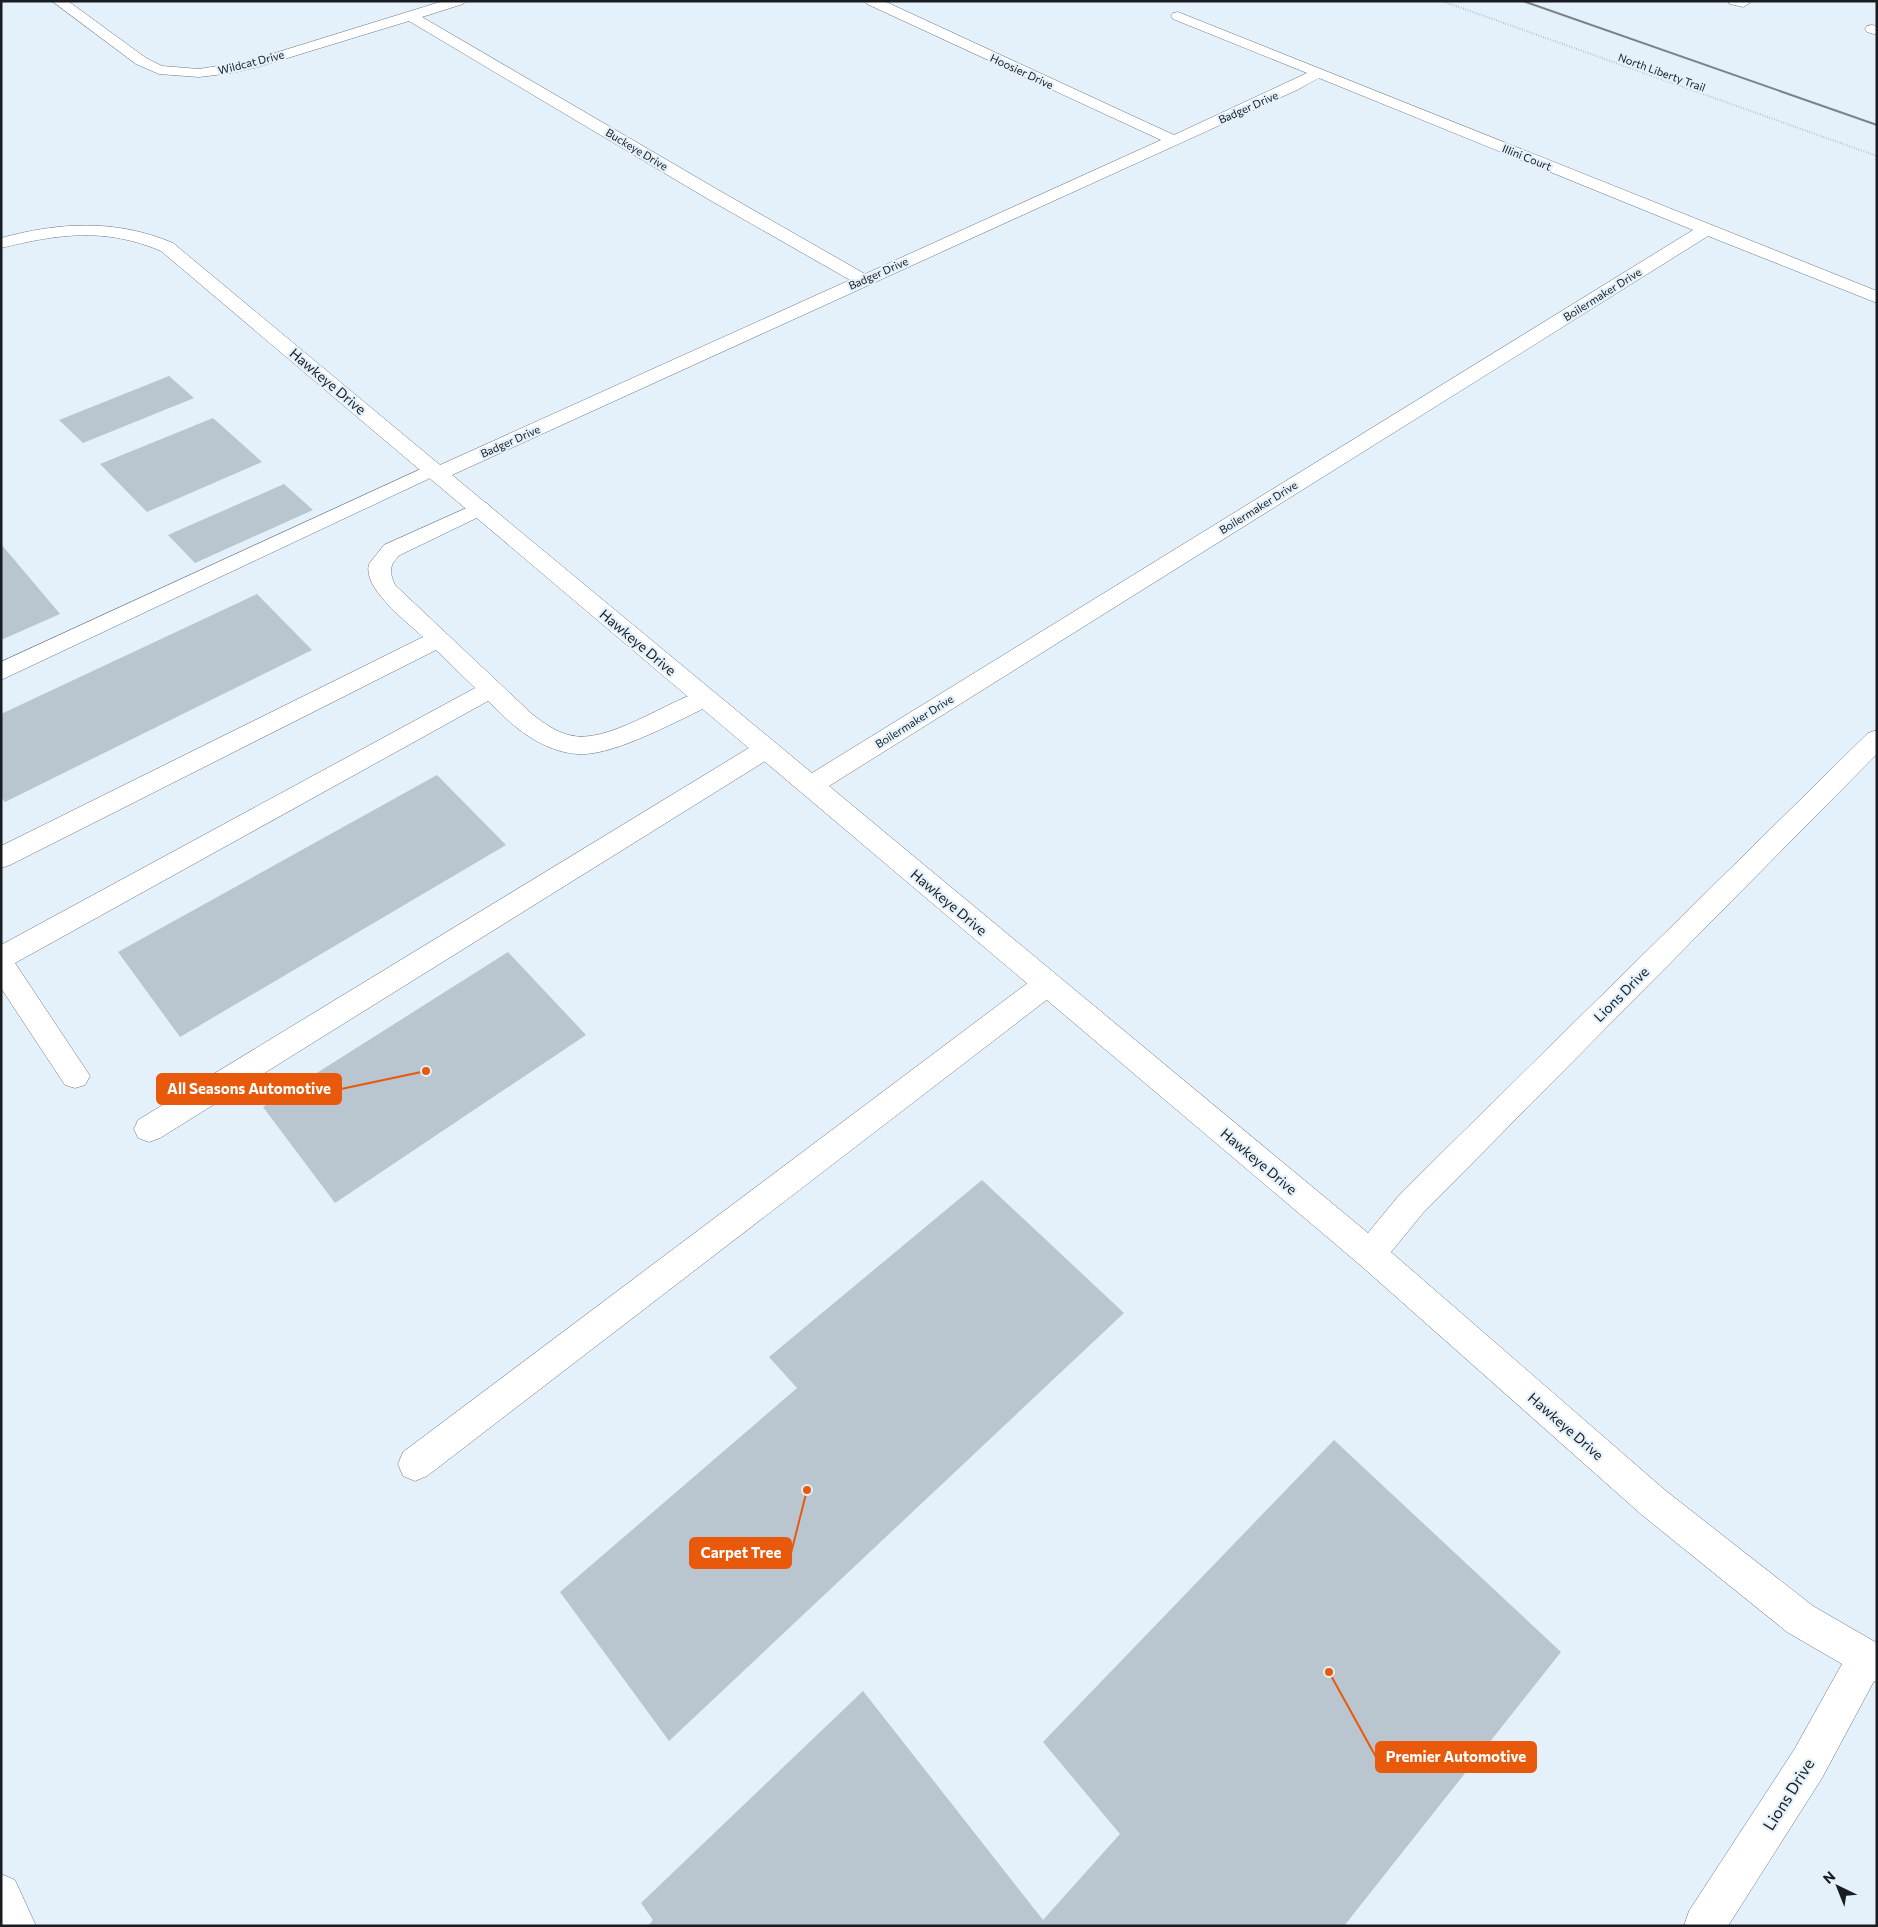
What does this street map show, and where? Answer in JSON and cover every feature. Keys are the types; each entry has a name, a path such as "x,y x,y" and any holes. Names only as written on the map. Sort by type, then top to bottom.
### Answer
{"street":[{"name":"Wildcat Drive","path":"59,1 141,61 159,70 185,74 232,70 458,1"},
{"name":"Hoosier Drive","path":"872,1 1173,140"},
{"name":"Buckeye Drive","path":"411,16 714,195 863,280"},
{"name":"Illini Court","path":"1178,16 1877,298"},
{"name":"Badger Drive","path":"1,672 436,471 1292,87 1318,73"},
{"name":"Hawkeye Drive","path":"1,243 48,233 82,229 122,232 156,241 167,247 1370,1254 1654,1503 1800,1619 1871,1661"},
{"name":"Boilermaker Drive","path":"810,786 1707,229"},
{"path":"480,508 392,550 380,560 378,572 386,589 524,720 543,734 562,742 581,746 613,739 705,698"},
{"path":"1,858 439,639"},
{"path":"1,958 491,689"},
{"name":"Lions Drive","path":"1370,1254 1419,1196 1877,739"},
{"path":"149,1129 766,749"},
{"path":"1,965 75,1076"},
{"path":"415,1464 1047,984"},
{"name":"Lions Drive","path":"1704,1926 1808,1764 1871,1661"},
{"path":"1,1894 16,1926"}],"path":[{"name":"North Liberty Trail","path":"1442,1 1877,156"}],"building":[{"path":"169,376 194,398 83,443 59,420"},
{"path":"213,418 262,462 147,512 100,464"},
{"path":"284,484 313,510 195,563 168,535"},
{"path":"1,544 60,614 1,640"},
{"path":"257,594 312,650 5,802 1,797 1,714"},
{"path":"437,775 506,845 180,1037 118,952"},
{"path":"508,952 586,1035 335,1203 263,1107"},
{"path":"982,1180 1124,1313 669,1741 560,1592 797,1388 769,1357"},
{"path":"1334,1440 1561,1652 1344,1926 648,1926 653,1920 641,1903 863,1691 1043,1920 1120,1834 1043,1742"}],"railway":[{"path":"1523,1 1877,125"}],"place":[{"name":"All Seasons Automotive","path":"426,1071"},
{"name":"Carpet Tree","path":"807,1490"},
{"name":"Premier Automotive","path":"1329,1672"}]}
